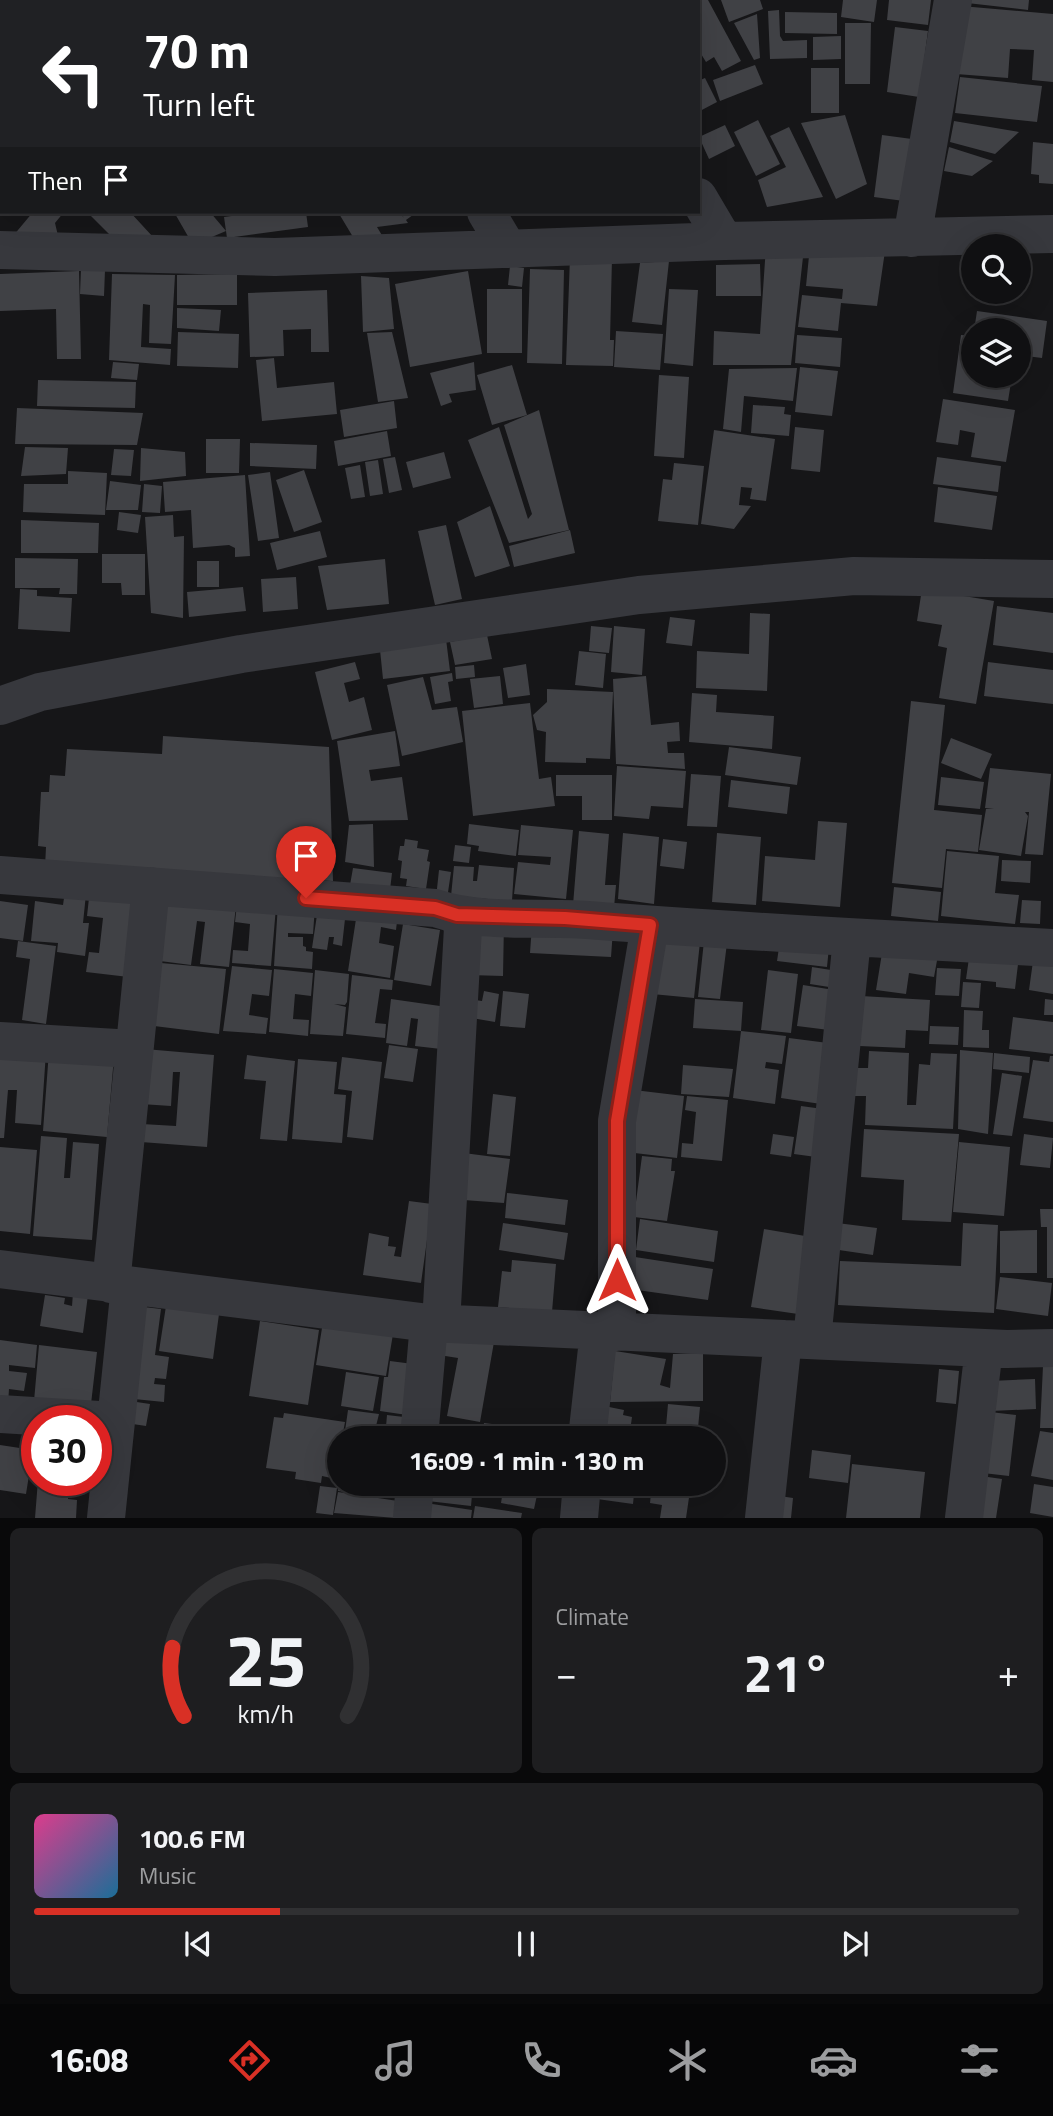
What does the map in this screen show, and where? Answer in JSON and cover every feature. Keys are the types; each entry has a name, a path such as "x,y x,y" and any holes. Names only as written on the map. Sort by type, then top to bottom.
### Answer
{"street":[{"path":"912,238 953,0"},
{"path":"700,200 724,241"},
{"path":"487,214 508,249"},
{"path":"0,250 275,257 724,241 1053,234"},
{"path":"0,706 40,692 241,654 639,595 854,576 1053,579"},
{"path":"0,875 435,908 457,915 565,918 852,938 1053,948"},
{"path":"106,1517 116,1421 120,1285 133,1049 151,886"},
{"path":"421,1426 435,1323 463,927 457,915"},
{"path":"589,1426 608,1332 617,1121 650,925"},
{"path":"764,1517 798,1340 852,938"},
{"path":"0,1041 133,1049"},
{"path":"0,1269 435,1323 984,1348 1053,1348"},
{"path":"964,1517 984,1348"},
{"path":"0,1414 116,1421"},
{"path":"412,1517 414,1496"},
{"path":"579,1517 581,1496"}],"building":[{"path":"700,0 708,0 741,61 722,71 714,57 706,62 700,52"},
{"path":"721,0 760,0 763,9 729,22"},
{"path":"843,0 877,0 874,22 841,17"},
{"path":"889,0 931,0 928,25 887,20"},
{"path":"968,0 1029,0 1028,10 967,3"},
{"path":"961,6 1053,14 1053,82 1032,80 1034,50 1010,49 1008,78 956,74"},
{"path":"779,10 780,36 783,41 807,40 807,58 770,59 768,11"},
{"path":"785,12 837,13 837,34 785,33"},
{"path":"757,14 760,58 754,60 734,23"},
{"path":"845,23 871,23 870,84 845,84"},
{"path":"895,27 928,31 919,97 887,92"},
{"path":"841,36 841,59 813,60 813,37"},
{"path":"755,65 763,84 720,101 713,80"},
{"path":"811,68 839,68 839,113 811,113"},
{"path":"960,77 1042,86 1037,122 955,113"},
{"path":"705,78 717,102 700,111 700,80"},
{"path":"845,115 867,184 836,199 801,123"},
{"path":"758,120 780,164 756,176 734,132"},
{"path":"954,121 1019,132 995,154 950,142"},
{"path":"725,125 735,146 709,159 700,137"},
{"path":"789,127 823,197 767,207 758,180 786,167 770,136"},
{"path":"882,135 912,139 904,201 874,197"},
{"path":"1033,142 1053,144 1053,184 1039,183 1039,175 1031,174"},
{"path":"949,147 993,161 972,176 944,171"},
{"path":"31,214 62,214 55,223 59,240 13,236"},
{"path":"89,214 132,214 153,237 120,245"},
{"path":"175,214 212,214 226,231 193,245"},
{"path":"247,214 306,214 308,227 227,238 224,217"},
{"path":"339,214 401,214 404,218 401,214 414,214 406,220 408,223 377,227 383,237 356,242"},
{"path":"766,246 804,248 791,365 713,365 714,331 760,334"},
{"path":"885,251 877,306 841,303 838,331 798,327 802,295 842,299 843,289 806,286 809,256"},
{"path":"570,257 612,258 610,340 614,340 613,366 566,365"},
{"path":"669,261 662,325 632,322 640,263"},
{"path":"760,264 761,296 716,296 716,265"},
{"path":"510,266 524,268 522,287 508,285"},
{"path":"81,269 105,270 104,296 80,294"},
{"path":"530,269 564,270 562,364 527,363"},
{"path":"79,271 81,359 57,359 56,309 0,311 0,274"},
{"path":"468,271 482,354 410,367 395,284"},
{"path":"112,274 175,275 171,344 149,343 150,305 143,304 141,347 171,349 170,365 109,360"},
{"path":"237,274 237,305 177,305 177,275"},
{"path":"361,276 389,278 394,329 363,332"},
{"path":"487,289 522,289 522,353 487,353"},
{"path":"669,289 698,290 693,366 664,363"},
{"path":"327,290 329,352 311,352 311,329 283,330 284,356 250,357 248,293"},
{"path":"177,308 221,310 219,331 177,328"},
{"path":"977,311 1026,318 976,318"},
{"path":"1031,319 1047,321 1042,358 1031,357"},
{"path":"616,331 663,334 660,370 614,367"},
{"path":"178,332 239,334 238,368 177,366"},
{"path":"392,332 408,398 378,402 367,333"},
{"path":"797,335 842,338 840,367 795,363"},
{"path":"961,335 961,388 1010,388 1008,401 953,393"},
{"path":"274,358 277,388 334,382 337,414 262,421 256,360"},
{"path":"113,362 139,364 137,380 111,378"},
{"path":"474,362 476,390 449,394 452,402 441,406 430,373"},
{"path":"512,365 527,415 492,425 477,375"},
{"path":"800,367 838,371 832,416 795,412"},
{"path":"797,368 793,401 744,396 741,432 723,429 729,369"},
{"path":"659,375 689,377 684,458 654,456"},
{"path":"38,380 136,382 135,408 37,406"},
{"path":"943,399 1015,410 1006,462 971,457 975,433 960,430 958,445 936,442"},
{"path":"394,401 397,428 344,437 340,410"},
{"path":"753,405 785,407 784,414 791,415 789,436 751,433"},
{"path":"17,408 143,413 137,445 15,444"},
{"path":"539,410 569,530 509,543 468,440 499,427 528,519 532,514 504,425"},
{"path":"795,427 824,430 820,472 791,469"},
{"path":"714,430 775,439 766,501 750,499 752,488 741,487 739,505 751,506 734,529 701,524"},
{"path":"387,431 391,456 338,466 334,441"},
{"path":"206,439 240,439 239,473 206,473"},
{"path":"250,443 317,445 316,469 250,466"},
{"path":"25,447 68,448 66,474 21,476"},
{"path":"141,448 185,452 186,476 140,481"},
{"path":"114,449 134,450 131,476 111,475"},
{"path":"444,452 451,478 413,488 406,462"},
{"path":"395,457 402,490 389,493 383,459"},
{"path":"937,457 1001,466 998,492 933,484"},
{"path":"378,460 383,494 370,496 365,462"},
{"path":"674,463 704,466 698,525 658,521 663,479 672,480"},
{"path":"360,465 365,497 351,499 345,468"},
{"path":"304,470 322,522 294,532 276,480"},
{"path":"68,471 107,473 105,515 23,512 24,484 68,484"},
{"path":"270,472 279,538 258,541 248,475"},
{"path":"245,475 250,556 235,557 235,548 229,545 193,548 191,510 165,512 163,482"},
{"path":"110,481 141,485 138,510 106,510"},
{"path":"144,484 162,486 160,513 142,512"},
{"path":"938,487 997,496 992,530 934,522"},
{"path":"490,506 510,566 475,577 457,522"},
{"path":"119,512 141,515 138,533 117,530"},
{"path":"173,515 174,537 184,536 183,618 151,613 145,517"},
{"path":"21,520 99,523 98,553 21,553"},
{"path":"446,525 462,599 435,605 418,531"},
{"path":"570,530 575,553 514,567 509,546"},
{"path":"320,531 327,557 277,570 270,543"},
{"path":"102,554 145,554 145,595 122,595 121,583 102,583"},
{"path":"15,558 78,559 77,594 59,594 60,588 15,588"},
{"path":"385,559 389,604 327,610 318,566"},
{"path":"197,561 219,561 219,587 197,587"},
{"path":"296,577 298,609 263,612 261,579"},
{"path":"243,587 246,611 189,617 187,592"},
{"path":"20,589 37,590 37,596 72,598 70,632 18,629"},
{"path":"922,589 994,601 976,704 939,698 947,648 938,646 942,625 917,621"},
{"path":"997,606 1053,613 1053,653 993,645"},
{"path":"750,613 770,614 767,691 696,688 697,651 749,654"},
{"path":"670,617 695,620 692,646 666,643"},
{"path":"591,626 612,628 609,653 589,651"},
{"path":"614,626 645,629 642,675 611,672"},
{"path":"445,631 450,671 383,679 379,640"},
{"path":"487,635 492,659 455,665 450,642"},
{"path":"579,651 606,654 603,688 575,685"},
{"path":"355,662 360,679 344,683 349,702 364,697 372,730 332,740 315,672"},
{"path":"988,662 1053,670 1053,704 984,696"},
{"path":"526,664 530,695 508,698 503,668"},
{"path":"474,665 475,677 456,679 455,667"},
{"path":"452,673 453,681 448,682 451,701 435,704 430,677"},
{"path":"500,676 503,704 474,708 470,679"},
{"path":"646,676 651,725 679,722 680,741 667,742 668,753 684,753 685,769 616,764 613,679"},
{"path":"423,677 432,710 457,707 463,742 402,756 387,685"},
{"path":"547,689 613,692 610,759 586,758 586,763 545,762 546,732 537,730 533,715 547,702"},
{"path":"692,693 717,695 716,712 774,716 772,749 689,742"},
{"path":"911,701 945,705 934,810 982,815 978,852 946,849 942,888 892,883"},
{"path":"530,703 539,779 551,777 555,806 473,816 462,711"},
{"path":"395,731 400,766 369,770 371,781 402,777 408,820 349,821 337,741"},
{"path":"163,736 329,747 333,881 45,867 46,847 38,846 41,792 49,792 50,775 65,776 67,749 162,754"},
{"path":"951,738 992,754 981,779 941,763"},
{"path":"729,747 801,757 797,785 725,775"},
{"path":"617,766 686,771 683,808 651,806 649,819 614,816"},
{"path":"990,768 1051,774 1043,855 1025,854 1029,812 1025,812 1028,816 1021,856 979,850 986,809 994,809 985,808"},
{"path":"691,774 721,776 717,827 687,826"},
{"path":"556,775 612,775 612,820 582,820 582,796 556,796"},
{"path":"941,777 984,782 980,809 938,805"},
{"path":"731,780 790,787 787,814 728,807"},
{"path":"818,821 847,823 840,907 762,901 765,856 815,860"},
{"path":"373,824 374,867 345,862 349,825"},
{"path":"469,824 519,830 516,856 478,851 479,846 467,844"},
{"path":"521,825 573,830 566,899 514,894 518,862 550,865 551,857 518,855"},
{"path":"579,831 609,834 605,885 616,885 614,908 573,905"},
{"path":"623,833 659,837 654,904 618,899"},
{"path":"717,833 761,837 756,905 712,902"},
{"path":"405,839 418,841 417,848 429,850 426,889 406,886 407,879 400,878 402,861 398,860 400,846 404,846"},
{"path":"663,839 687,842 684,869 660,866"},
{"path":"455,845 471,847 469,863 453,861"},
{"path":"947,851 999,856 995,893 1019,895 1015,924 941,916"},
{"path":"1002,860 1031,861 1030,883 1001,881"},
{"path":"479,865 514,868 512,901 451,896 454,866 474,867 473,881 477,881"},
{"path":"353,868 392,873 390,890 350,885"},
{"path":"439,870 451,872 447,899 436,898"},
{"path":"894,887 941,892 938,921 891,916"},
{"path":"90,889 146,896 137,978 86,972 89,952 99,953 103,918 87,916"},
{"path":"65,891 86,894 83,923 89,923 85,956 57,952 58,943 31,941 35,901 63,905"},
{"path":"167,898 236,906 229,967 200,964 205,922 197,921 191,965 160,961"},
{"path":"1022,900 1041,901 1040,924 1020,923"},
{"path":"0,901 28,905 23,941 0,938"},
{"path":"237,904 276,907 271,966 232,963 233,950 248,951 250,924 235,922"},
{"path":"278,904 315,906 313,934 288,933 288,937 303,937 306,951 313,952 312,969 274,966"},
{"path":"358,906 398,913 396,930 381,927 379,943 394,946 390,978 348,971"},
{"path":"317,915 345,919 342,946 333,944 334,937 329,937 327,950 312,948"},
{"path":"470,922 504,922 503,976 469,975"},
{"path":"403,924 440,930 431,986 394,980"},
{"path":"532,925 613,930 611,957 530,953"},
{"path":"659,938 700,942 694,998 652,994"},
{"path":"18,941 56,946 46,1024 22,1020 30,959 16,957"},
{"path":"704,941 727,943 720,999 698,997"},
{"path":"780,941 829,947 827,967 777,961"},
{"path":"883,947 938,955 934,977 909,973 906,994 876,990"},
{"path":"970,951 1019,956 1015,989 996,987 996,982 966,979"},
{"path":"1034,954 1053,957 1053,994 1029,990"},
{"path":"161,963 226,969 219,1034 154,1026"},
{"path":"232,966 272,970 269,996 252,994 249,1015 268,1018 266,1034 223,1031"},
{"path":"812,967 831,970 829,987 810,984"},
{"path":"937,968 961,969 959,996 935,995"},
{"path":"274,969 313,973 311,996 295,994 293,1019 309,1020 308,1036 269,1032"},
{"path":"315,970 349,974 347,1002 345,1005 334,1004 346,1007 343,1036 310,1034"},
{"path":"768,970 798,974 791,1033 761,1030"},
{"path":"352,975 393,980 392,990 380,989 375,1023 386,1024 385,1038 346,1034"},
{"path":"963,982 981,983 979,1008 961,1007"},
{"path":"803,985 834,990 829,1030 797,1026"},
{"path":"484,991 499,994 495,1022 466,1017 468,999 482,1001"},
{"path":"503,991 529,994 525,1028 500,1026"},
{"path":"861,996 930,1000 928,1031 906,1030 905,1048 859,1046"},
{"path":"391,999 447,1007 441,1049 415,1046 418,1019 411,1018 407,1046 386,1043"},
{"path":"695,999 743,1002 741,1031 693,1028"},
{"path":"1045,999 1053,1000 1053,1015 1044,1015"},
{"path":"964,1010 983,1011 982,1030 989,1030 989,1048 963,1047"},
{"path":"1013,1017 1053,1022 1053,1054 1009,1049"},
{"path":"930,1026 959,1027 958,1045 929,1044"},
{"path":"741,1031 786,1036 782,1064 766,1062 765,1068 779,1070 775,1104 733,1098"},
{"path":"789,1038 828,1043 821,1104 781,1098"},
{"path":"389,1045 418,1049 413,1082 384,1078"},
{"path":"0,1049 46,1052 41,1125 15,1123 17,1090 8,1090 4,1138 0,1138"},
{"path":"145,1049 214,1055 207,1147 141,1142 142,1124 176,1126 180,1072 173,1072 171,1106 141,1104"},
{"path":"960,1050 993,1053 988,1134 958,1129"},
{"path":"49,1051 114,1057 107,1137 43,1131"},
{"path":"869,1051 909,1053 907,1105 916,1105 919,1064 930,1065 931,1053 957,1054 953,1129 865,1125 866,1096 854,1096 856,1068 868,1068"},
{"path":"994,1053 1030,1057 1029,1073 993,1069"},
{"path":"247,1055 295,1061 287,1141 260,1139 266,1081 244,1079"},
{"path":"1050,1056 1053,1056 1053,1122 1023,1118 1033,1060 1049,1062"},
{"path":"342,1057 382,1062 373,1140 347,1137 352,1091 338,1089"},
{"path":"298,1059 337,1062 334,1094 346,1095 342,1143 292,1139"},
{"path":"683,1065 733,1069 729,1097 681,1094"},
{"path":"1002,1073 1022,1076 1012,1136 993,1134"},
{"path":"634,1090 684,1096 677,1158 626,1152"},
{"path":"493,1094 516,1097 510,1156 487,1154"},
{"path":"687,1096 728,1100 722,1161 681,1157 682,1143 693,1144 696,1112 685,1110"},
{"path":"801,1106 823,1109 816,1157 794,1154"},
{"path":"864,1129 959,1134 951,1222 902,1220 904,1180 861,1177"},
{"path":"773,1134 794,1137 791,1157 770,1154"},
{"path":"1024,1134 1053,1138 1050,1168 1020,1165"},
{"path":"41,1136 67,1138 64,1178 70,1178 73,1142 99,1144 92,1240 33,1236"},
{"path":"959,1142 1010,1147 1004,1216 953,1212"},
{"path":"0,1147 37,1150 30,1234 0,1231"},
{"path":"456,1152 510,1159 504,1203 450,1199"},
{"path":"642,1156 672,1159 671,1171 675,1171 667,1221 634,1217"},
{"path":"507,1193 568,1200 565,1225 505,1218"},
{"path":"409,1201 432,1204 421,1283 363,1275 369,1233 389,1237 388,1246 396,1247 394,1256 401,1257"},
{"path":"1040,1209 1053,1209 1053,1278 1047,1278 1047,1227 1041,1227"},
{"path":"640,1219 718,1231 714,1262 636,1250"},
{"path":"503,1223 568,1233 564,1260 499,1250"},
{"path":"837,1223 877,1228 873,1255 832,1249"},
{"path":"963,1223 998,1225 994,1313 838,1305 840,1261 961,1266"},
{"path":"764,1229 811,1237 798,1314 751,1307"},
{"path":"1037,1230 1037,1273 1000,1273 1000,1231"},
{"path":"635,1257 713,1269 708,1300 630,1289"},
{"path":"512,1260 556,1264 552,1312 498,1307 502,1271 511,1272"},
{"path":"1000,1277 1052,1283 1048,1316 996,1309"},
{"path":"73,1293 88,1295 83,1333 40,1326 45,1295 65,1298 64,1304 72,1306"},
{"path":"135,1306 161,1309 155,1355 169,1357 166,1379 155,1378 154,1384 165,1385 164,1402 124,1398"},
{"path":"166,1306 219,1314 213,1359 159,1351"},
{"path":"260,1321 319,1330 308,1405 249,1396"},
{"path":"323,1322 393,1334 386,1376 316,1365"},
{"path":"443,1333 494,1342 480,1422 447,1416 458,1358 439,1355"},
{"path":"0,1340 37,1345 35,1368 9,1365 9,1371 27,1373 24,1391 9,1389 8,1404 0,1403"},
{"path":"39,1345 97,1352 91,1404 34,1401"},
{"path":"615,1351 666,1359 660,1385 670,1388 673,1354 703,1353 703,1401 610,1402"},
{"path":"390,1361 413,1364 407,1415 380,1411 384,1377 388,1377"},
{"path":"1043,1366 1053,1367 1053,1428 1040,1428"},
{"path":"939,1369 959,1371 956,1404 936,1402"},
{"path":"346,1372 379,1377 373,1411 341,1406"},
{"path":"1035,1379 1036,1409 991,1411 990,1381"},
{"path":"130,1401 150,1404 146,1426 126,1423"},
{"path":"668,1404 700,1407 698,1426 666,1426"},
{"path":"609,1407 624,1410 623,1415 632,1417 631,1426 606,1426"},
{"path":"348,1410 379,1414 376,1426 346,1426"},
{"path":"990,1412 1016,1415 1009,1476 983,1473"},
{"path":"284,1413 345,1422 344,1426 327,1426 327,1477 322,1476 321,1483 295,1479 296,1472 266,1468 274,1417 283,1418"},
{"path":"387,1415 404,1417 403,1426 386,1426"},
{"path":"484,1423 508,1426 484,1426"},
{"path":"1040,1431 1053,1433 1053,1480 1031,1476"},
{"path":"0,1445 21,1448 21,1493 0,1490"},
{"path":"812,1450 851,1455 848,1483 809,1478"},
{"path":"852,1464 925,1472 920,1518 846,1518"},
{"path":"981,1476 1002,1479 996,1518 975,1518"},
{"path":"1034,1484 1053,1487 1053,1517 1030,1513"},
{"path":"320,1486 327,1487 327,1496 336,1496 333,1515 316,1513"},
{"path":"773,1495 793,1498 791,1518 770,1518"},
{"path":"37,1496 68,1496 68,1499 77,1500 76,1518 35,1518"},
{"path":"337,1496 365,1496 398,1501 396,1518 334,1513"},
{"path":"420,1496 472,1496 471,1506 419,1500"},
{"path":"502,1496 537,1496 534,1509 501,1503"},
{"path":"597,1496 634,1496 633,1504 597,1499"},
{"path":"651,1496 689,1496 686,1518 660,1518 662,1505 650,1503"},
{"path":"419,1502 472,1510 471,1518 417,1518"},
{"path":"475,1506 522,1513 521,1518 473,1518"}],"route":[{"path":"306,898 435,908 457,915 565,918 650,925 617,1121 617,1280"}]}
